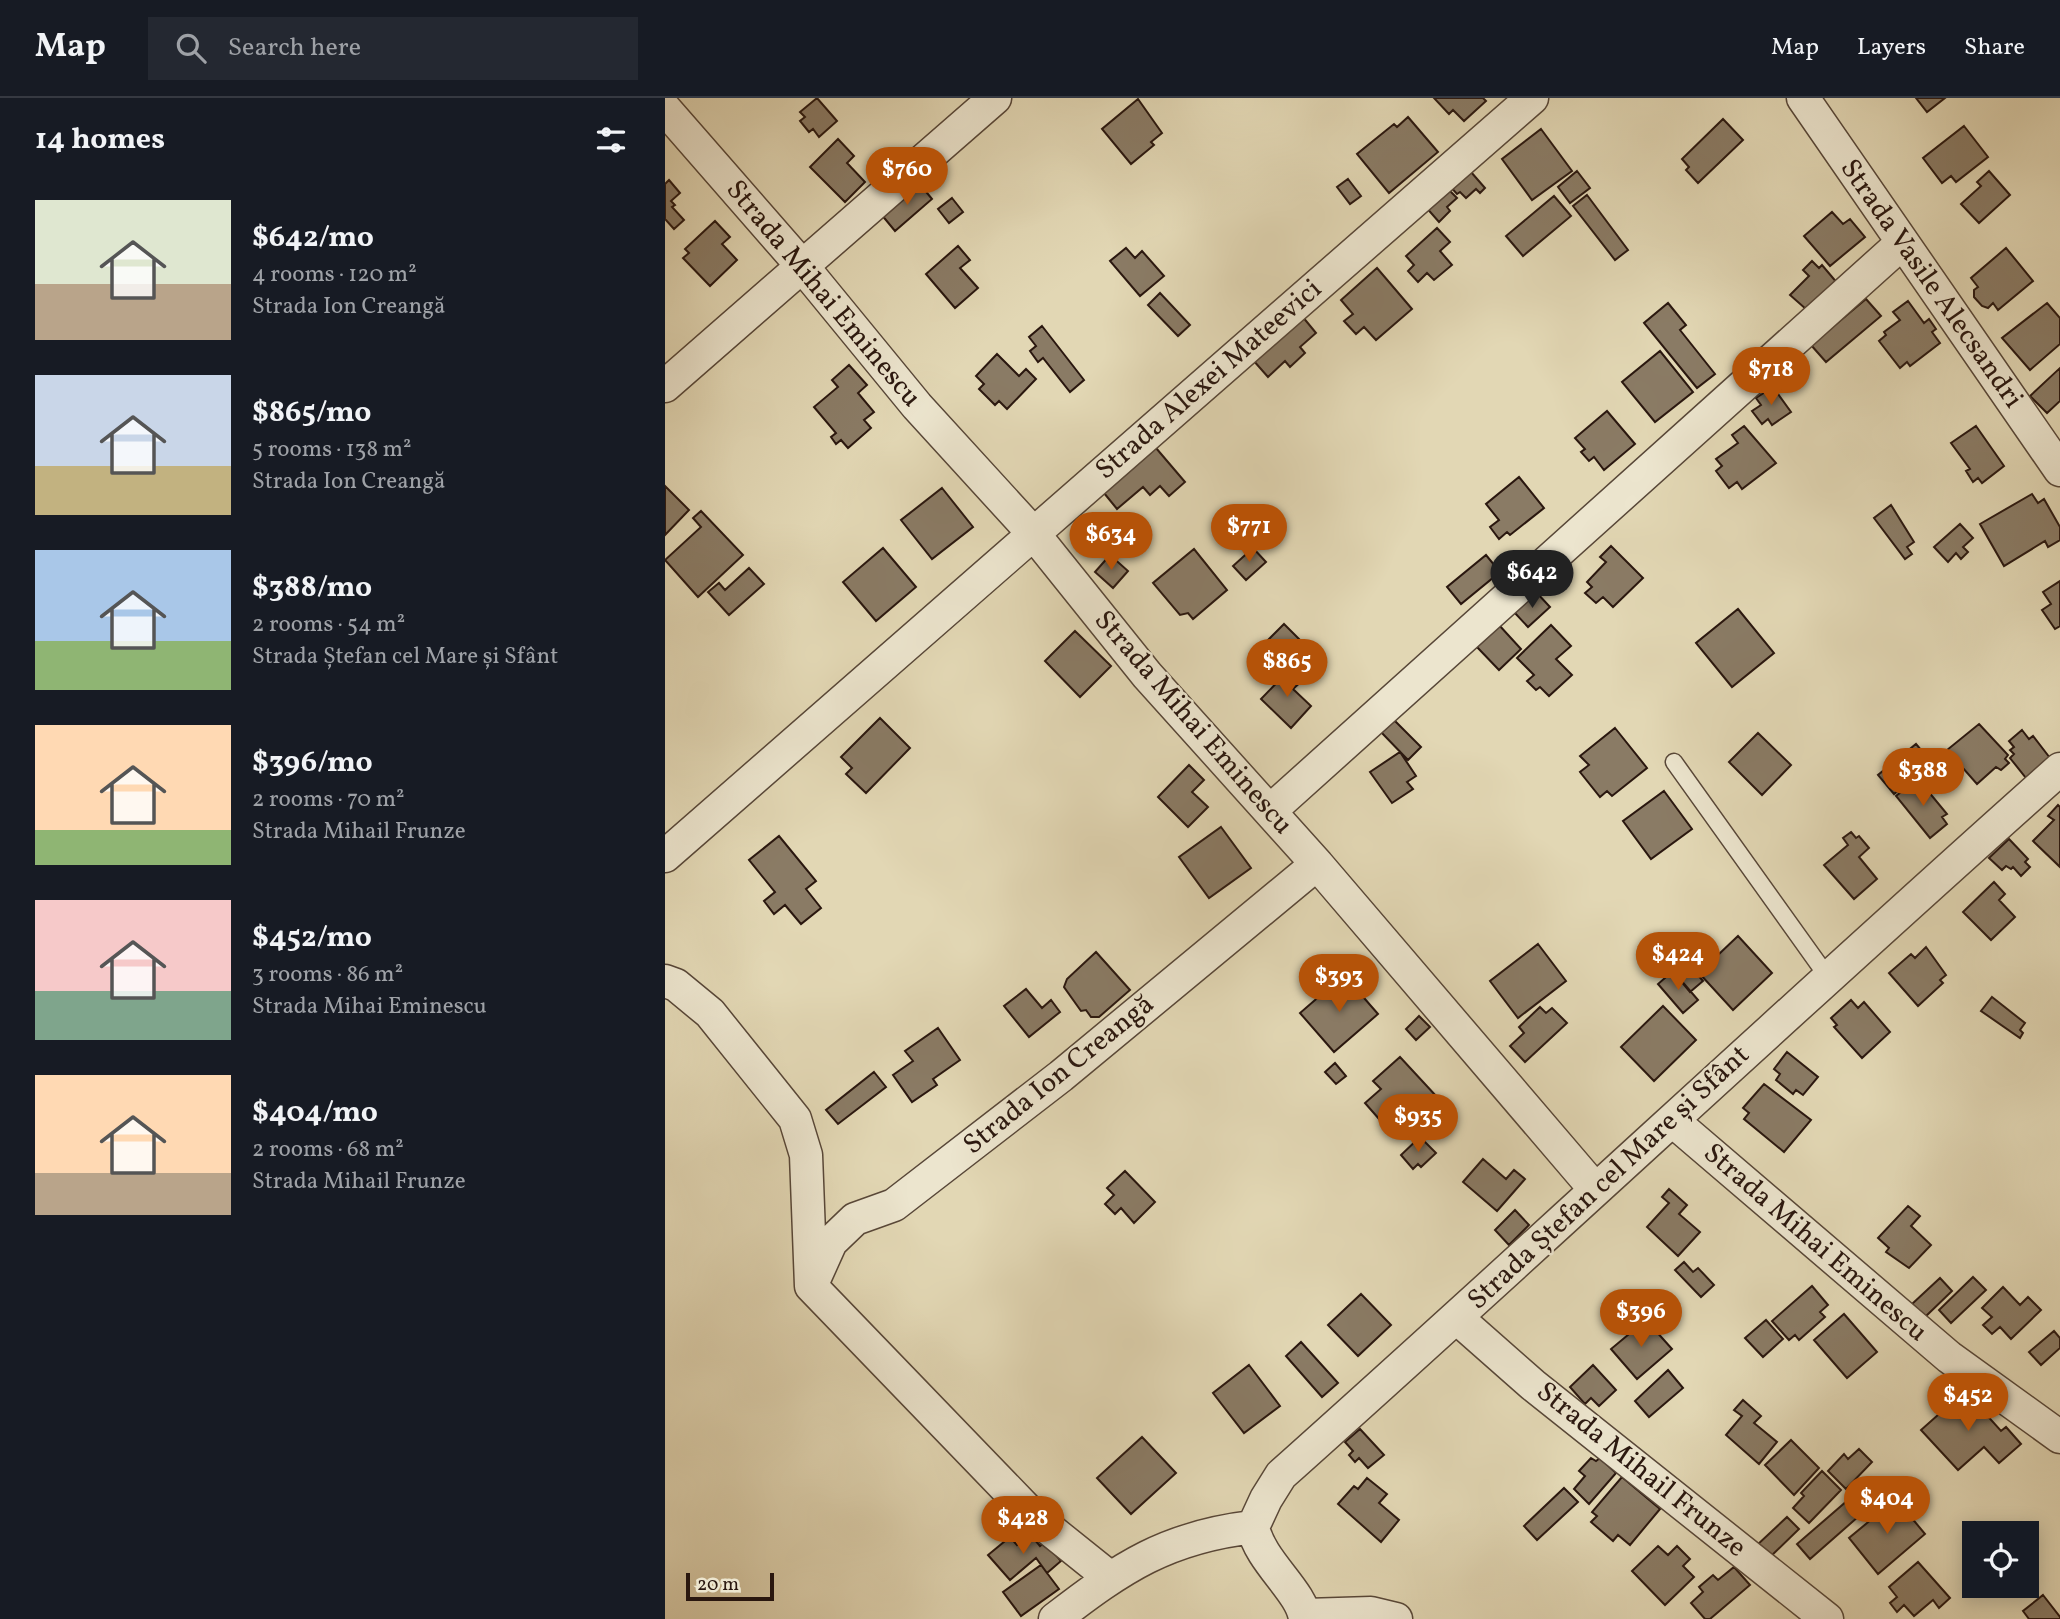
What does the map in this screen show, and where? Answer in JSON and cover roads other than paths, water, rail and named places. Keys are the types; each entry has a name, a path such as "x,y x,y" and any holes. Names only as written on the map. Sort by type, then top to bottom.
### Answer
{"street":[{"path":"665,386 995,98"},
{"name":"Strada Alexei Mateevici","path":"665,856 1532,98"},
{"name":"Strada Vasile Alecsandri","path":"1803,98 2060,470"},
{"name":"Strada Mihai Eminescu","path":"671,128 803,267 917,406 1033,533 1147,675 1317,864 1594,1188"},
{"path":"1270,811 1902,243"},
{"name":"Strada Ștefan cel Mare și Sfânt","path":"1253,1527 1265,1499 1281,1475 1457,1318 1594,1188 1672,1121 1827,976 2060,769"},
{"name":"Strada Ion Creangă","path":"811,1286 831,1242 855,1219 894,1205 915,1189 1061,1076 1317,864"},
{"path":"665,981 676,985 710,1013 795,1119 806,1155 811,1286 1033,1516 1109,1577"},
{"name":"Strada Mihai Eminescu","path":"1672,1121 1949,1357 2060,1437"},
{"name":"Strada Mihail Frunze","path":"1457,1318 1533,1385 1827,1619"},
{"path":"1055,1619 1109,1577 1181,1540 1217,1531 1253,1527 1262,1553 1305,1617 1371,1612 1396,1619"}],"lane":[{"path":"1674,762 1827,976"}]}
